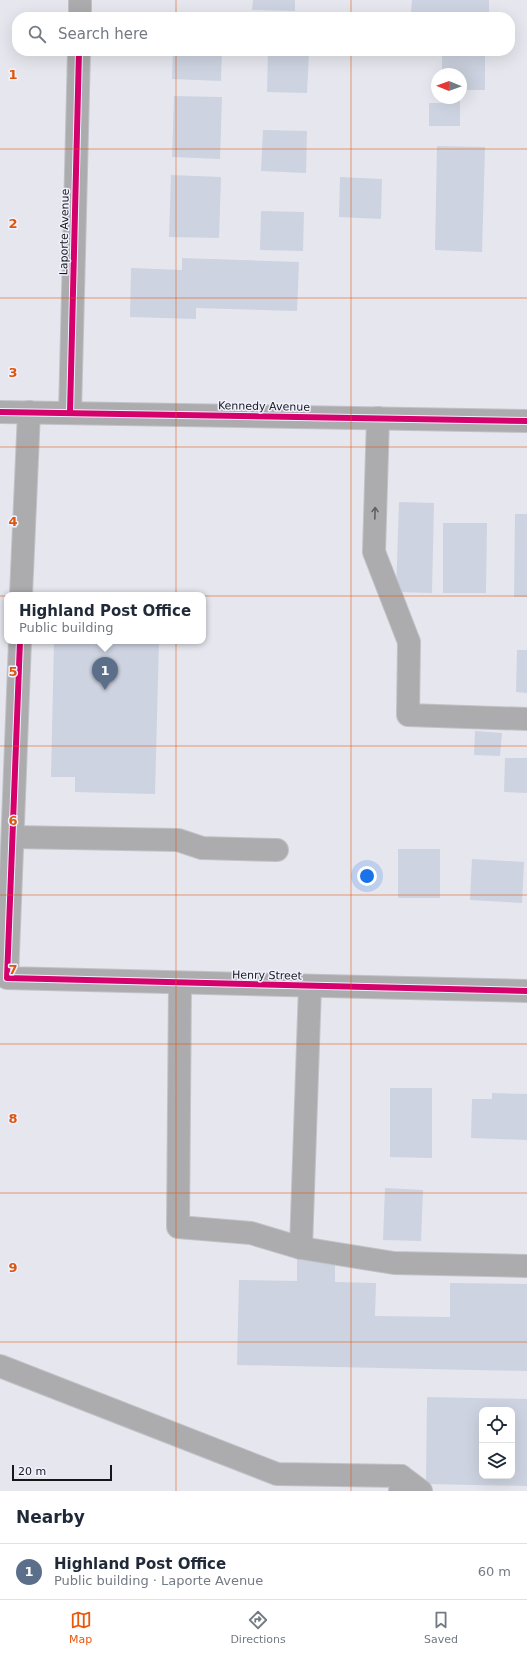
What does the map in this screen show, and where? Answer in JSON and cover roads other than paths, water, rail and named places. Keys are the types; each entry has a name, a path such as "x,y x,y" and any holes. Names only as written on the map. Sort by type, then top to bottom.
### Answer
{"street":[{"path":"80,0 80,12"},
{"name":"Laporte Avenue","path":"70,413 79,56"},
{"name":"Kennedy Avenue","path":"0,412 527,421"},
{"path":"21,592 29,412"},
{"path":"378,418 374,552 409,642 408,716 527,719"},
{"path":"20,644 12,837 178,840 202,848 277,850"},
{"path":"0,702 18,691"},
{"name":"Henry Street","path":"12,837 7,978 527,991"},
{"path":"180,983 178,1227 250,1233 301,1248 394,1263 527,1266"},
{"path":"301,1248 310,986"},
{"path":"0,1366 277,1474 400,1483 421,1491"}],"place":[{"name":"Highland Post Office","path":"105,690"}]}
